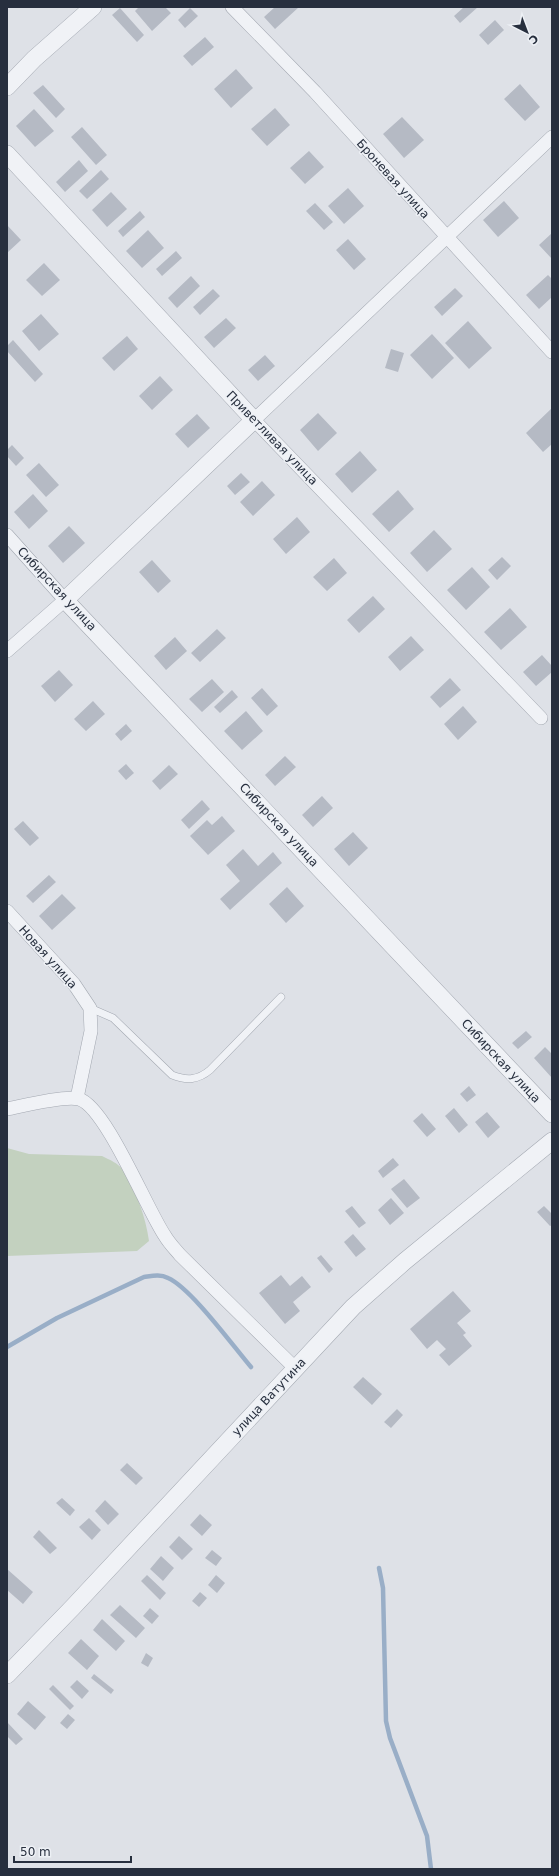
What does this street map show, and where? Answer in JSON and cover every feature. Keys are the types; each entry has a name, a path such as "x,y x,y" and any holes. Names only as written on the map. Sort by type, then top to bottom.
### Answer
{"street":[{"path":"7,87 34,59 93,7"},
{"name":"Броневая улица","path":"232,7 315,92 552,352"},
{"path":"7,651 65,600 446,236 552,137"},
{"name":"Приветливая улица","path":"7,154 254,420 541,718"},
{"name":"Сибирская улица","path":"7,535 65,600 552,1114"},
{"name":"Новая улица","path":"7,911 74,984 90,1008"},
{"path":"77,1098 91,1031 90,1008"},
{"path":"7,1109 36,1102 77,1098 86,1102 112,1137 164,1236 180,1255 296,1369"},
{"name":"улица Ватутина","path":"7,1675 353,1307 405,1261 552,1141"}],"lane":[{"path":"90,1008 113,1018 172,1075 191,1079 203,1076 210,1070 280,997"}],"green space":[{"path":"7,1148 29,1154 102,1156 116,1164 123,1170 128,1178 140,1204 146,1223 149,1241 137,1251 7,1256"}],"building":[{"path":"139,7 165,7 171,13 152,31 135,11"},
{"path":"275,7 299,7 275,29 264,17"},
{"path":"464,7 478,7 460,23 454,16"},
{"path":"120,8 144,35 137,42 112,15"},
{"path":"190,8 198,16 185,28 178,20"},
{"path":"495,20 504,30 488,45 479,35"},
{"path":"205,37 214,47 192,66 183,56"},
{"path":"236,69 253,88 231,108 214,89"},
{"path":"520,84 540,107 525,121 504,99"},
{"path":"43,85 65,109 56,118 33,93"},
{"path":"275,108 290,125 267,146 251,129"},
{"path":"34,109 54,131 35,147 16,126"},
{"path":"402,117 424,140 404,158 383,134"},
{"path":"82,127 107,155 96,165 71,137"},
{"path":"309,151 324,167 305,184 290,168"},
{"path":"79,160 88,171 65,192 56,182"},
{"path":"101,170 109,179 87,199 79,191"},
{"path":"348,188 364,206 344,224 328,206"},
{"path":"111,192 127,209 107,227 92,210"},
{"path":"504,201 519,218 498,237 483,220"},
{"path":"315,203 333,222 324,230 306,211"},
{"path":"140,211 145,217 123,237 118,231"},
{"path":"7,225 21,240 7,253"},
{"path":"148,230 164,248 142,268 126,251"},
{"path":"552,233 552,259 539,245"},
{"path":"348,239 366,259 354,270 336,250"},
{"path":"176,251 182,258 162,276 156,269"},
{"path":"44,263 60,280 42,296 26,280"},
{"path":"548,275 552,279 552,297 539,309 526,295"},
{"path":"191,276 200,286 177,308 168,298"},
{"path":"455,288 463,296 442,316 434,307"},
{"path":"213,289 220,296 200,315 193,307"},
{"path":"41,314 59,334 39,351 22,331"},
{"path":"226,318 236,328 214,348 204,337"},
{"path":"468,321 492,348 469,369 445,343"},
{"path":"432,334 454,358 432,379 410,355"},
{"path":"127,336 138,349 114,371 102,358"},
{"path":"13,340 43,374 35,382 7,351 7,346"},
{"path":"391,349 404,353 398,372 385,368"},
{"path":"265,355 275,366 258,381 248,370"},
{"path":"160,376 173,390 152,410 139,396"},
{"path":"552,408 552,444 543,452 526,433"},
{"path":"318,413 337,433 318,451 300,430"},
{"path":"197,414 210,428 188,448 175,434"},
{"path":"12,445 24,458 16,466 7,456 7,450"},
{"path":"360,451 377,470 352,493 335,474"},
{"path":"39,463 59,485 46,497 26,475"},
{"path":"241,473 250,482 235,495 227,486"},
{"path":"262,481 275,495 253,516 240,502"},
{"path":"398,490 414,509 389,532 372,514"},
{"path":"33,494 48,511 29,529 14,512"},
{"path":"297,517 310,532 286,554 273,539"},
{"path":"69,526 85,543 63,563 48,546"},
{"path":"434,530 452,549 427,572 410,553"},
{"path":"502,557 511,566 497,580 488,570"},
{"path":"334,558 347,573 327,591 313,577"},
{"path":"152,560 171,581 158,593 139,572"},
{"path":"472,567 490,587 466,610 447,590"},
{"path":"373,596 385,609 359,633 347,620"},
{"path":"510,608 527,627 501,650 484,632"},
{"path":"217,629 226,638 200,662 191,653"},
{"path":"411,636 424,650 400,671 388,657"},
{"path":"175,637 187,651 166,670 154,656"},
{"path":"542,655 552,666 552,672 536,686 523,672"},
{"path":"59,670 73,685 55,702 41,686"},
{"path":"450,678 461,690 440,708 430,697"},
{"path":"212,679 224,692 202,712 189,699"},
{"path":"262,688 278,706 267,716 251,698"},
{"path":"232,690 238,697 220,713 214,707"},
{"path":"93,701 105,714 86,731 74,719"},
{"path":"463,706 477,722 458,740 444,724"},
{"path":"246,711 263,731 242,750 224,731"},
{"path":"126,724 132,731 121,741 115,734"},
{"path":"285,756 296,767 275,786 265,775"},
{"path":"126,764 134,773 126,780 118,771"},
{"path":"169,765 178,774 160,790 152,781"},
{"path":"322,796 333,808 313,827 302,815"},
{"path":"202,800 210,809 189,829 181,820"},
{"path":"222,816 235,831 208,855 190,836 207,820 212,825"},
{"path":"23,821 39,838 30,846 14,829"},
{"path":"353,832 368,848 349,866 334,849"},
{"path":"243,849 258,866 273,852 282,863 230,910 220,899 240,881 226,865"},
{"path":"49,875 56,882 33,903 26,896"},
{"path":"287,887 304,906 286,923 269,904"},
{"path":"62,894 76,908 52,930 39,916"},
{"path":"526,1031 532,1037 518,1049 512,1043"},
{"path":"545,1047 552,1054 552,1078 534,1058"},
{"path":"469,1086 476,1095 467,1102 460,1094"},
{"path":"454,1108 468,1125 459,1133 445,1116"},
{"path":"487,1112 500,1127 488,1138 475,1122"},
{"path":"422,1113 436,1129 427,1137 413,1121"},
{"path":"393,1158 399,1165 383,1178 378,1171"},
{"path":"404,1179 420,1198 407,1208 391,1189"},
{"path":"391,1198 404,1213 390,1225 378,1210"},
{"path":"352,1206 366,1223 359,1228 345,1211"},
{"path":"544,1206 552,1214 552,1225 550,1226 537,1212"},
{"path":"353,1234 366,1249 356,1257 344,1242"},
{"path":"321,1255 333,1269 329,1273 317,1258"},
{"path":"281,1275 290,1286 302,1276 311,1287 293,1302 300,1311 285,1324 259,1293"},
{"path":"453,1291 471,1311 457,1323 466,1333 463,1335 472,1346 449,1366 439,1355 446,1349 437,1340 427,1349 410,1329"},
{"path":"363,1377 382,1394 372,1405 353,1387"},
{"path":"397,1409 403,1415 391,1428 384,1422"},
{"path":"127,1463 143,1478 136,1485 120,1470"},
{"path":"62,1498 75,1510 70,1516 56,1503"},
{"path":"105,1500 119,1514 108,1525 95,1511"},
{"path":"200,1514 212,1525 202,1536 190,1525"},
{"path":"89,1518 101,1530 92,1540 79,1527"},
{"path":"39,1530 57,1548 50,1554 33,1537"},
{"path":"179,1536 193,1549 182,1560 169,1547"},
{"path":"212,1550 222,1558 216,1566 205,1558"},
{"path":"161,1556 174,1568 163,1581 150,1569"},
{"path":"7,1569 33,1592 23,1604 7,1590"},
{"path":"147,1575 166,1593 160,1600 141,1581"},
{"path":"216,1575 225,1583 217,1593 208,1585"},
{"path":"200,1592 207,1598 199,1607 192,1601"},
{"path":"120,1605 145,1628 136,1638 110,1615"},
{"path":"150,1608 159,1616 152,1624 143,1616"},
{"path":"102,1619 125,1641 116,1651 93,1630"},
{"path":"81,1639 99,1656 87,1670 68,1653"},
{"path":"146,1653 153,1658 148,1667 141,1663"},
{"path":"94,1674 114,1690 111,1694 91,1678"},
{"path":"77,1680 89,1691 82,1699 70,1687"},
{"path":"53,1685 74,1706 70,1710 49,1689"},
{"path":"28,1701 46,1717 35,1730 17,1714"},
{"path":"68,1714 75,1720 67,1729 60,1723"},
{"path":"7,1722 23,1739 16,1745 7,1736"}],"waterway":[{"path":"7,1347 57,1318 144,1277 159,1276 168,1278 188,1293 200,1305 251,1367"},
{"path":"379,1568 383,1588 386,1721 390,1738 427,1836 431,1869"}]}
